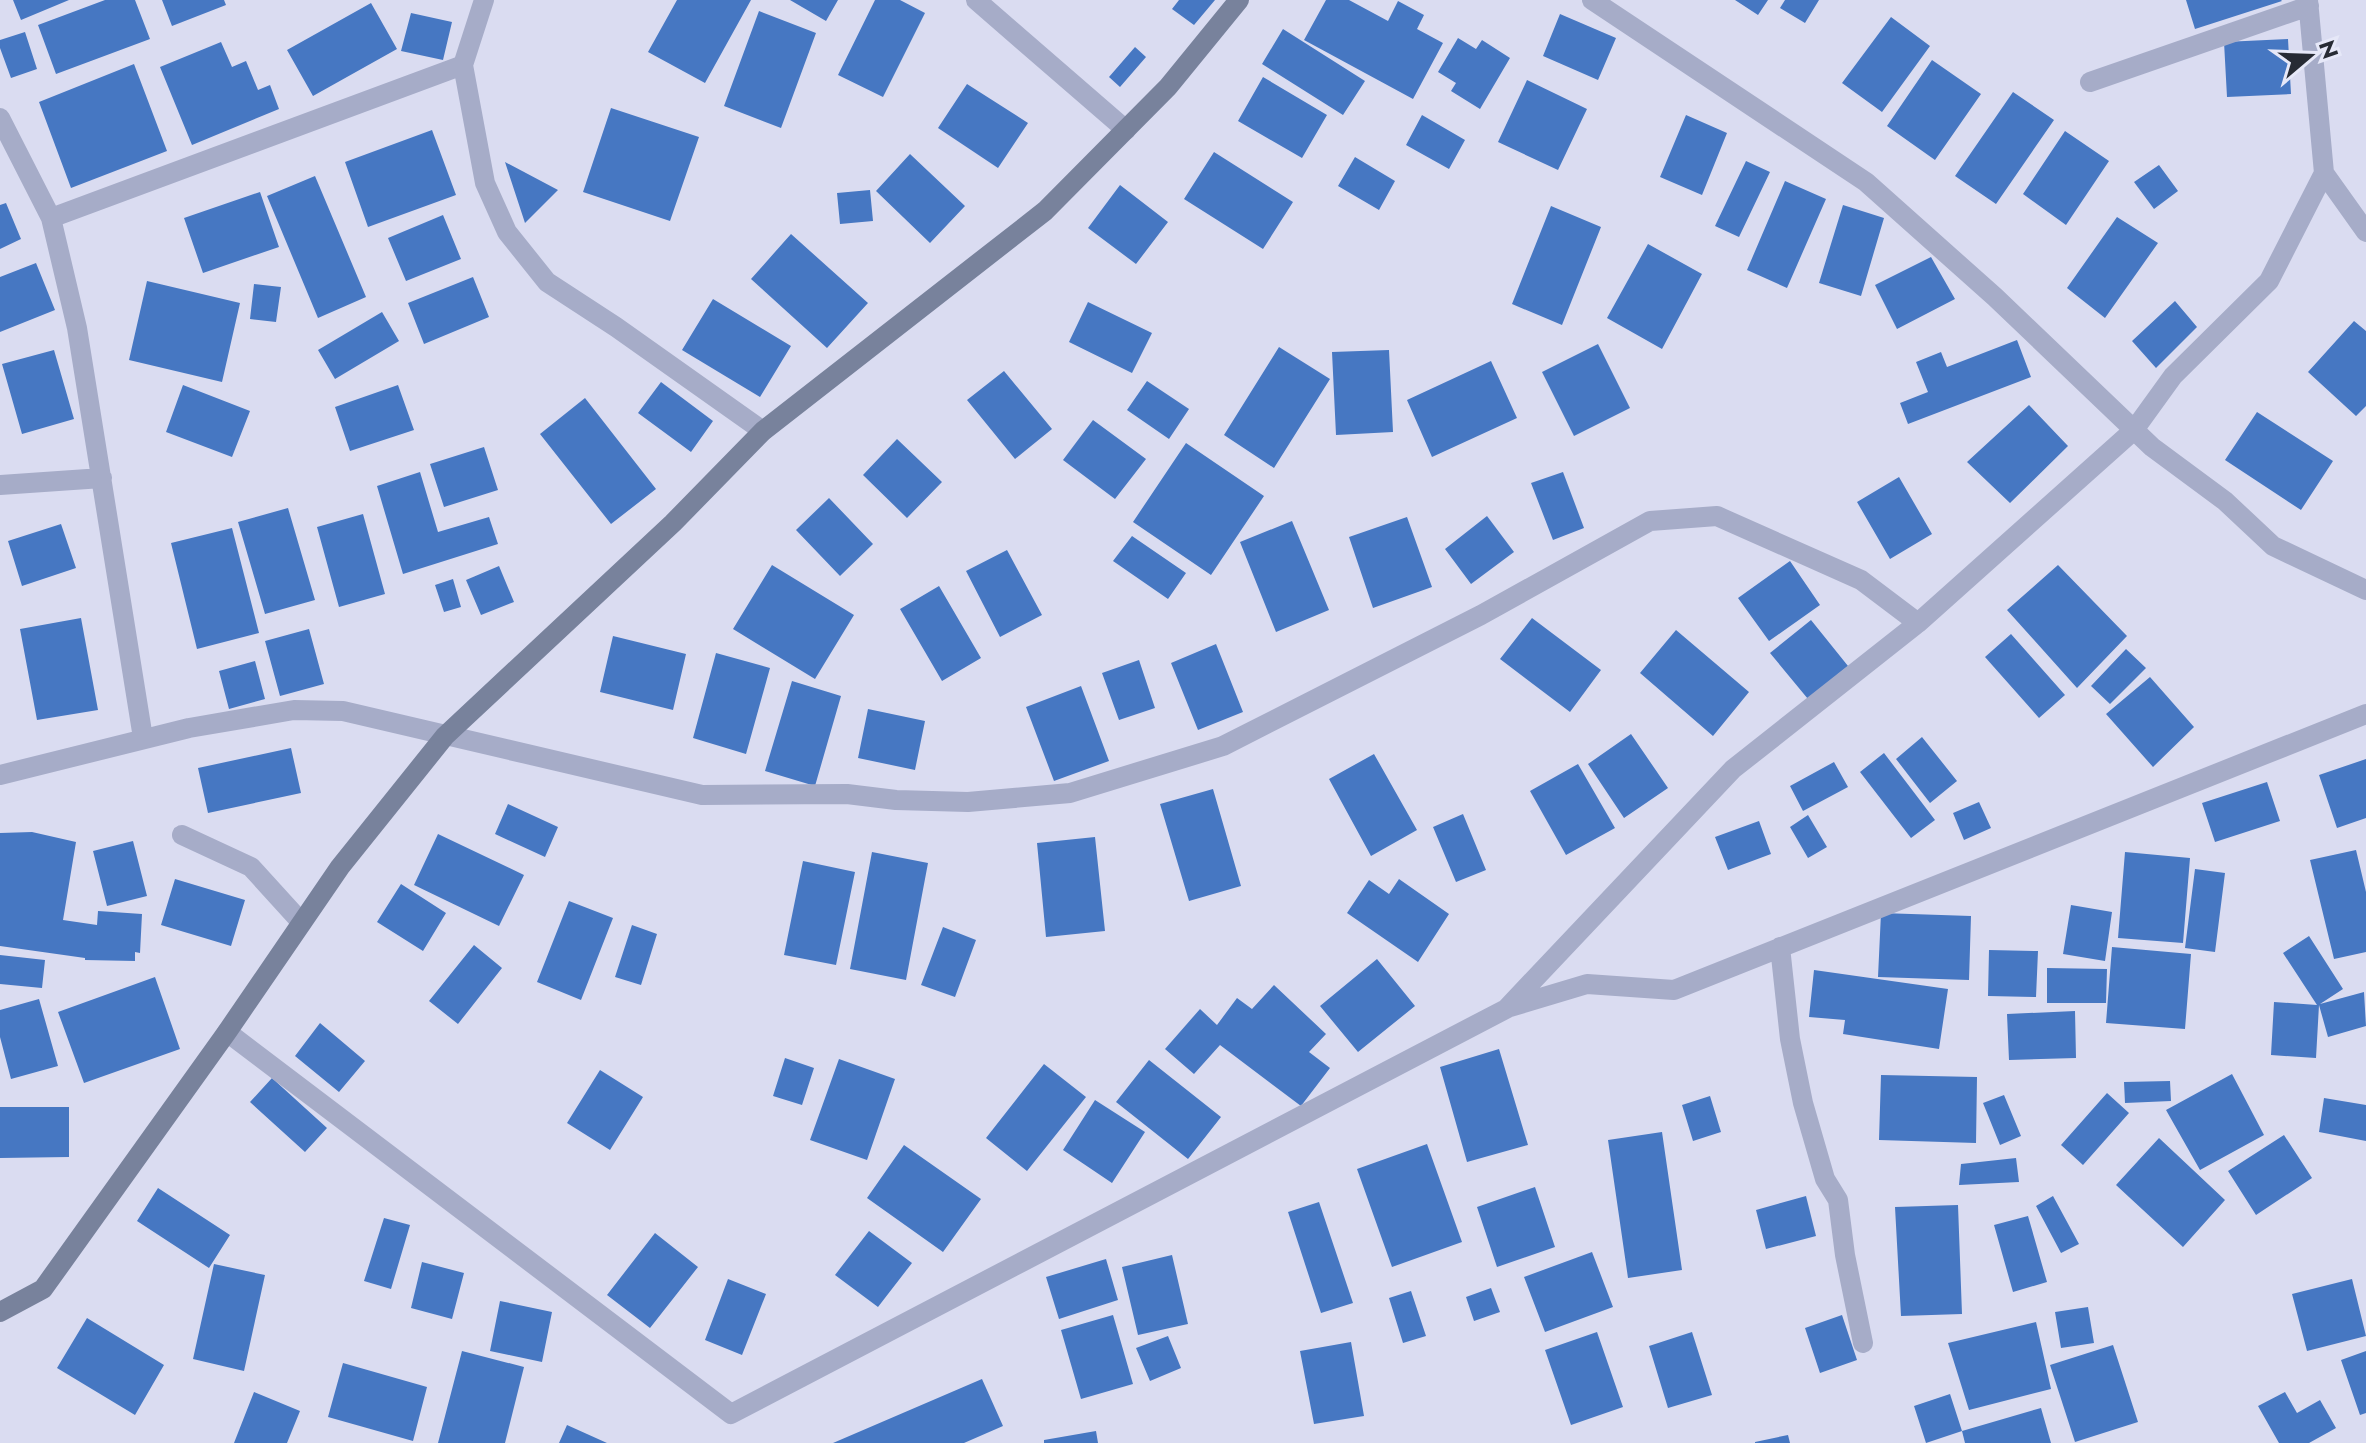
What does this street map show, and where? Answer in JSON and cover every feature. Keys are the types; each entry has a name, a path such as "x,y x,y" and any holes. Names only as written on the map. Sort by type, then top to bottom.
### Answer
{"street":[{"path":"484,0 463,65 485,183 507,232 547,282 763,431"},
{"path":"976,0 1126,130"},
{"path":"0,1312 43,1289 227,1032 340,867 445,736 673,523 763,431 1045,211 1168,87 1239,0"},
{"path":"1592,0 1866,182 1995,297 2134,430 2225,501 2273,546 2366,590"},
{"path":"2090,82 2308,3 2324,173 2366,232"},
{"path":"51,218 463,65"},
{"path":"0,118 51,218 77,328 143,738"},
{"path":"1506,1009 1733,769 1918,623 2134,430 2173,376 2269,281 2324,173"},
{"path":"0,485 102,478"},
{"path":"0,775 143,738 294,710 343,711 702,795 847,794 896,800 968,802 1070,793 1223,746 1481,615 1650,521 1717,516 1861,580 1918,623"},
{"path":"227,1032 731,1414 1506,1009 1587,984 1674,990 2366,714"},
{"path":"182,835 251,867 301,922"},
{"path":"1780,947 1792,1052 1825,1179 1838,1200 1845,1255 1863,1343"}],"building":[{"path":"13,0 69,0 21,20"},
{"path":"105,0 135,0 150,39 56,74 38,25"},
{"path":"162,0 224,0 226,5 172,26"},
{"path":"677,0 751,0 705,83 648,52"},
{"path":"790,0 838,0 826,21"},
{"path":"875,0 900,0 925,13 883,97 838,75"},
{"path":"1179,0 1215,0 1194,25 1172,9"},
{"path":"1326,0 1349,0 1388,21 1398,1 1424,15 1417,29 1443,43 1413,99 1304,40"},
{"path":"1735,0 1768,0 1758,15"},
{"path":"1785,0 1819,0 1805,23 1780,8"},
{"path":"2186,0 2281,0 2282,1 2195,29"},
{"path":"371,3 397,49 313,96 287,50"},
{"path":"759,11 816,33 781,128 724,106"},
{"path":"411,13 452,22 443,60 401,51"},
{"path":"1560,14 1616,38 1598,80 1543,56"},
{"path":"1891,17 1930,46 1882,112 1842,83"},
{"path":"1283,29 1365,81 1343,115 1262,64"},
{"path":"25,32 37,69 11,78 0,40"},
{"path":"1458,38 1476,49 1482,40 1510,58 1480,109 1451,91 1456,83 1438,72"},
{"path":"2288,39 2291,94 2227,97 2224,42"},
{"path":"221,42 232,67 246,61 258,90 270,85 279,109 192,145 160,67"},
{"path":"1135,47 1146,57 1120,87 1109,77"},
{"path":"1932,60 1981,94 1935,160 1887,126"},
{"path":"134,64 167,151 71,188 39,102"},
{"path":"1263,77 1327,115 1302,158 1238,121"},
{"path":"1527,80 1587,109 1558,170 1498,142"},
{"path":"967,84 1028,123 998,168 938,128"},
{"path":"2013,92 2054,120 1996,204 1955,176"},
{"path":"611,108 699,137 670,221 583,192"},
{"path":"1422,115 1465,140 1449,169 1406,145"},
{"path":"1686,115 1727,133 1702,195 1660,177"},
{"path":"432,130 456,195 368,227 345,162"},
{"path":"2065,131 2109,161 2066,225 2023,194"},
{"path":"1214,152 1293,202 1263,249 1184,199"},
{"path":"910,154 965,206 930,243 876,191"},
{"path":"1355,157 1395,181 1379,210 1338,186"},
{"path":"1746,161 1770,172 1739,237 1715,226"},
{"path":"505,162 558,190 525,223"},
{"path":"2159,165 2178,191 2154,209 2134,182"},
{"path":"315,176 366,297 318,318 267,196"},
{"path":"1785,181 1826,199 1787,288 1747,270"},
{"path":"1120,185 1168,222 1136,264 1088,228"},
{"path":"870,190 873,221 840,224 837,193"},
{"path":"260,192 279,247 203,273 184,218"},
{"path":"6,203 21,239 0,249 0,205"},
{"path":"1843,205 1884,218 1861,296 1819,283"},
{"path":"1551,206 1601,227 1562,325 1512,304"},
{"path":"443,215 461,259 406,281 388,238"},
{"path":"2117,217 2158,243 2105,318 2067,288"},
{"path":"791,234 868,303 827,348 751,279"},
{"path":"1648,244 1702,274 1662,349 1607,318"},
{"path":"1931,257 1955,299 1897,329 1875,285"},
{"path":"36,263 55,310 0,332 0,277"},
{"path":"473,277 489,317 424,344 408,303"},
{"path":"147,281 240,303 222,382 129,360"},
{"path":"254,284 281,287 276,322 250,319"},
{"path":"713,299 791,346 760,397 682,350"},
{"path":"2175,301 2197,327 2156,368 2132,341"},
{"path":"1088,302 1152,333 1132,373 1069,342"},
{"path":"382,312 399,341 335,379 318,350"},
{"path":"2354,321 2366,331 2366,406 2356,416 2308,372"},
{"path":"2017,340 2031,377 1908,424 1900,403 1928,392 1916,362 1941,352 1947,367"},
{"path":"1598,344 1630,408 1574,436 1542,372"},
{"path":"1279,347 1330,379 1274,468 1224,435"},
{"path":"54,350 74,419 22,434 2,364"},
{"path":"1389,350 1393,432 1336,435 1332,352"},
{"path":"1491,361 1517,418 1432,457 1407,400"},
{"path":"1004,371 1052,429 1015,459 967,400"},
{"path":"1147,381 1189,409 1169,439 1127,410"},
{"path":"661,382 713,421 691,452 638,413"},
{"path":"183,385 250,411 232,457 166,432"},
{"path":"398,385 414,430 350,451 335,407"},
{"path":"585,398 656,489 611,524 540,434"},
{"path":"2029,405 2068,446 2010,503 1967,462"},
{"path":"2257,412 2333,461 2301,510 2225,460"},
{"path":"1093,420 1146,459 1115,499 1063,460"},
{"path":"897,439 942,482 907,518 863,475"},
{"path":"1186,443 1264,496 1211,575 1133,522"},
{"path":"484,447 498,490 444,507 430,464"},
{"path":"420,472 438,532 489,517 498,544 403,574 377,486"},
{"path":"1563,472 1584,528 1553,540 1531,483"},
{"path":"1899,477 1932,534 1890,559 1857,502"},
{"path":"829,498 873,544 840,576 796,530"},
{"path":"288,508 315,600 265,614 238,522"},
{"path":"363,514 385,594 339,607 317,527"},
{"path":"1487,516 1514,552 1471,584 1445,549"},
{"path":"1407,517 1432,587 1373,608 1349,537"},
{"path":"1292,521 1329,610 1276,632 1240,542"},
{"path":"61,524 76,568 22,586 8,541"},
{"path":"232,528 259,633 197,649 171,543"},
{"path":"1132,536 1186,573 1168,599 1113,561"},
{"path":"1007,550 1042,615 1000,637 966,571"},
{"path":"1790,561 1820,605 1769,641 1738,598"},
{"path":"772,565 854,615 815,679 733,629"},
{"path":"2058,565 2127,636 2077,688 2007,610"},
{"path":"499,566 514,602 481,615 466,580"},
{"path":"453,579 461,607 444,612 435,585"},
{"path":"939,586 981,658 942,681 900,609"},
{"path":"81,618 98,710 37,720 20,629"},
{"path":"1532,618 1601,670 1570,712 1500,659"},
{"path":"1811,620 1848,666 1808,699 1770,653"},
{"path":"309,629 324,684 280,696 265,641"},
{"path":"1676,630 1749,692 1713,736 1640,673"},
{"path":"2011,634 2065,695 2039,718 1985,657"},
{"path":"613,636 686,654 673,710 600,692"},
{"path":"1216,644 1243,712 1198,730 1171,663"},
{"path":"2126,649 2146,668 2110,704 2091,686"},
{"path":"716,653 770,668 746,754 693,738"},
{"path":"1139,660 1155,708 1119,720 1102,673"},
{"path":"255,661 265,699 229,709 219,671"},
{"path":"2150,677 2194,727 2153,767 2106,714"},
{"path":"792,681 841,696 815,786 765,771"},
{"path":"1081,686 1109,761 1054,781 1026,707"},
{"path":"868,709 925,721 915,770 858,758"},
{"path":"1631,734 1668,788 1624,818 1588,764"},
{"path":"1922,737 1957,781 1930,803 1896,759"},
{"path":"291,748 301,793 208,813 198,768"},
{"path":"1884,753 1935,820 1911,838 1860,772"},
{"path":"1374,754 1417,830 1371,856 1329,779"},
{"path":"2366,759 2366,818 2337,828 2319,775"},
{"path":"1834,762 1848,787 1803,811 1790,786"},
{"path":"1578,764 1615,828 1566,855 1530,791"},
{"path":"2267,782 2280,821 2215,842 2202,803"},
{"path":"1213,789 1241,886 1189,901 1160,804"},
{"path":"1979,802 1991,828 1964,840 1953,813"},
{"path":"508,804 558,827 545,857 495,834"},
{"path":"1463,814 1486,870 1456,882 1433,827"},
{"path":"1808,815 1827,847 1808,858 1790,827"},
{"path":"1759,821 1771,854 1728,870 1715,837"},
{"path":"32,832 76,842 63,920 97,925 98,911 142,914 140,953 135,952 135,961 85,960 0,946 0,833"},
{"path":"438,834 524,875 499,926 414,885"},
{"path":"1095,837 1105,931 1046,937 1037,843"},
{"path":"133,841 147,896 107,906 93,851"},
{"path":"2356,850 2366,892 2366,952 2334,959 2310,860"},
{"path":"872,852 928,863 906,980 850,969"},
{"path":"2125,852 2190,858 2183,943 2118,938"},
{"path":"803,861 855,872 836,965 784,955"},
{"path":"2195,869 2225,873 2215,952 2185,948"},
{"path":"175,879 245,900 231,946 161,925"},
{"path":"1399,879 1449,914 1418,962 1347,913 1369,880 1389,894"},
{"path":"401,884 446,913 423,951 377,922"},
{"path":"569,901 613,918 581,1000 537,982"},
{"path":"2071,905 2112,912 2105,961 2063,954"},
{"path":"1881,913 1971,916 1969,980 1878,977"},
{"path":"632,925 657,934 641,985 615,977"},
{"path":"943,927 976,940 955,997 921,985"},
{"path":"2309,936 2343,989 2320,1004 2364,992 2366,1026 2328,1037 2319,1005 2316,1058 2271,1055 2274,1002 2317,1005 2283,953"},
{"path":"474,945 502,968 458,1024 429,1001"},
{"path":"2112,947 2191,954 2185,1029 2106,1023"},
{"path":"1989,950 2038,951 2036,997 1988,996"},
{"path":"0,955 45,960 42,988 0,984"},
{"path":"1377,959 1415,1006 1358,1052 1320,1006"},
{"path":"2047,968 2107,969 2106,1003 2047,1003"},
{"path":"1814,970 1948,989 1939,1049 1843,1034 1845,1020 1809,1017"},
{"path":"155,977 180,1049 84,1083 58,1012"},
{"path":"1274,985 1326,1034 1309,1052 1330,1068 1301,1106 1220,1045 1194,1074 1165,1049 1200,1009 1217,1025 1237,998 1252,1009"},
{"path":"39,999 58,1066 11,1079 0,1037 0,1010"},
{"path":"2075,1011 2076,1058 2009,1060 2007,1014"},
{"path":"320,1023 365,1061 339,1092 295,1056"},
{"path":"1499,1049 1528,1145 1467,1162 1440,1067"},
{"path":"785,1058 814,1068 802,1105 773,1096"},
{"path":"839,1059 895,1079 867,1160 810,1140"},
{"path":"1149,1060 1221,1117 1188,1159 1116,1102"},
{"path":"1044,1064 1086,1097 1027,1171 986,1138"},
{"path":"600,1070 643,1097 610,1150 567,1123"},
{"path":"2232,1074 2264,1135 2200,1170 2166,1110"},
{"path":"1881,1075 1977,1077 1976,1143 1879,1140"},
{"path":"272,1078 327,1128 305,1152 250,1102"},
{"path":"2170,1081 2171,1101 2125,1103 2124,1082"},
{"path":"2107,1093 2129,1113 2083,1165 2061,1145"},
{"path":"2004,1095 2021,1136 2000,1145 1983,1103"},
{"path":"1710,1096 1721,1132 1693,1141 1682,1105"},
{"path":"2324,1098 2366,1105 2366,1141 2319,1132"},
{"path":"1095,1100 1145,1132 1112,1183 1063,1150"},
{"path":"0,1107 69,1107 69,1157 0,1158"},
{"path":"1662,1132 1682,1270 1628,1278 1608,1140"},
{"path":"2284,1135 2312,1178 2256,1215 2228,1171"},
{"path":"2159,1138 2225,1200 2183,1247 2116,1185"},
{"path":"1427,1144 1462,1242 1392,1267 1357,1169"},
{"path":"904,1145 981,1199 943,1252 867,1198"},
{"path":"2016,1158 2019,1182 1959,1185 1961,1164"},
{"path":"1535,1187 1555,1247 1497,1267 1477,1207"},
{"path":"158,1188 230,1235 209,1268 137,1221"},
{"path":"1806,1196 1816,1236 1766,1249 1756,1210"},
{"path":"2053,1196 2079,1244 2061,1253 2036,1206"},
{"path":"1319,1202 1353,1303 1321,1313 1288,1212"},
{"path":"1958,1205 1962,1314 1901,1316 1895,1207"},
{"path":"2028,1216 2047,1282 2013,1292 1994,1225"},
{"path":"384,1218 410,1225 391,1289 364,1281"},
{"path":"869,1231 912,1263 878,1307 835,1275"},
{"path":"655,1233 698,1267 650,1328 607,1295"},
{"path":"1592,1252 1613,1307 1545,1332 1524,1277"},
{"path":"1172,1255 1188,1324 1138,1335 1122,1267"},
{"path":"1106,1259 1118,1300 1059,1319 1046,1277"},
{"path":"422,1262 464,1273 452,1319 411,1308"},
{"path":"214,1264 265,1275 244,1371 193,1359"},
{"path":"728,1279 766,1294 742,1355 705,1340"},
{"path":"2352,1279 2366,1336 2307,1351 2292,1294"},
{"path":"1491,1288 1500,1312 1474,1321 1466,1297"},
{"path":"1411,1291 1426,1336 1403,1343 1389,1298"},
{"path":"500,1301 552,1312 542,1362 490,1351"},
{"path":"2088,1307 2094,1343 2061,1348 2055,1312"},
{"path":"1113,1315 1133,1384 1081,1399 1061,1330"},
{"path":"1842,1315 1857,1360 1820,1373 1805,1328"},
{"path":"87,1318 164,1365 135,1415 57,1368"},
{"path":"2036,1322 2051,1389 1969,1410 1948,1343"},
{"path":"1597,1332 1623,1407 1571,1425 1545,1350"},
{"path":"1692,1332 1712,1395 1668,1408 1649,1346"},
{"path":"1168,1336 1181,1368 1150,1381 1136,1348"},
{"path":"1351,1342 1364,1416 1314,1424 1300,1351"},
{"path":"2113,1345 2138,1422 2075,1442 2050,1365"},
{"path":"462,1351 524,1367 505,1443 438,1443"},
{"path":"2366,1351 2366,1413 2360,1415 2341,1360"},
{"path":"343,1363 427,1387 413,1441 328,1417"},
{"path":"982,1379 1003,1426 964,1443 833,1443"},
{"path":"254,1392 300,1411 287,1443 234,1443"},
{"path":"2285,1392 2297,1413 2320,1400 2336,1428 2309,1443 2279,1443 2258,1406"},
{"path":"1950,1394 1962,1431 1926,1443 1914,1406"},
{"path":"2041,1408 2051,1443 1965,1443 1962,1431"},
{"path":"567,1425 607,1443 559,1443"},
{"path":"1096,1431 1098,1443 1044,1443 1044,1440"},
{"path":"1788,1435 1790,1443 1755,1443 1755,1442"}]}
